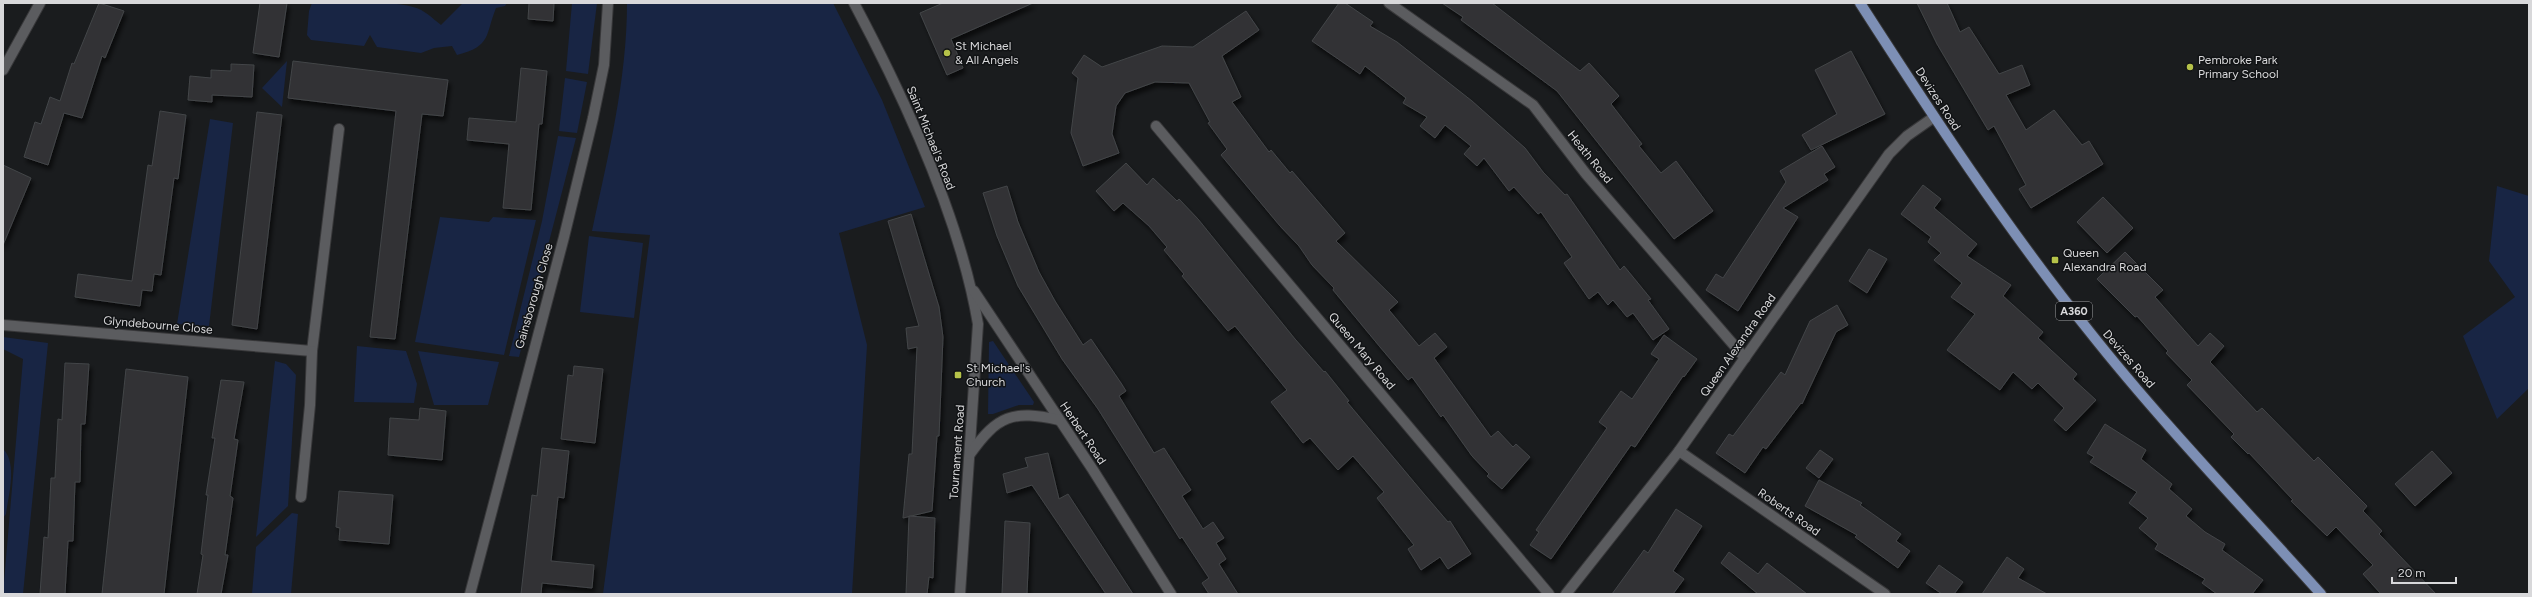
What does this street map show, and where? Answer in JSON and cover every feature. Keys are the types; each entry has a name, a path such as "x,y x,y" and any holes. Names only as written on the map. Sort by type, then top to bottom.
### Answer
{"main road":[{"name":"Devizes Road","path":"1860,3 1968,169 2089,331 2213,475 2321,594"}],"street":[{"path":"3,70 40,3"},
{"name":"Gainsborough Close","path":"470,594 564,237 593,118 604,65 608,3"},
{"name":"Saint Michael's Road","path":"854,3 880,52 913,126 942,198 972,288"},
{"name":"Heath Road","path":"1389,3 1533,105 1586,174 1745,358"},
{"name":"Queen Alexandra Road","path":"1566,594 1679,451 1889,154 1907,136 1934,117"},
{"name":"Queen Mary Road","path":"1156,126 1549,594"},
{"path":"301,497 310,405 312,351 339,129"},
{"name":"Herbert Road","path":"972,288 1171,594"},
{"name":"Tournament Road","path":"960,594 978,324 972,288"},
{"name":"Glyndebourne Close","path":"3,325 312,351"},
{"path":"970,454 986,432 1001,420 1035,415 1059,420"},
{"name":"Roberts Road","path":"1679,451 1884,594"}],"shaded area":[{"path":"363,2 402,5 421,10 441,25 463,3 507,3 505,6 496,8 486,38 482,43 468,52 457,55 452,46 434,48 421,53 377,47 370,35 364,46 311,40 307,35 309,11 312,3"},
{"path":"572,3 597,3 588,74 566,71"},
{"path":"627,3 833,3 882,100 925,207 839,233 867,345 852,594 603,594 650,235 592,231 616,118 624,61"},
{"path":"287,61 282,107 262,88"},
{"path":"565,78 587,82 577,133 559,131"},
{"path":"210,119 233,123 209,326 177,324"},
{"path":"558,136 576,138 519,357 509,356 542,221"},
{"path":"2497,186 2529,196 2529,388 2497,419 2463,336 2515,297 2489,261"},
{"path":"440,217 489,222 493,217 536,220 504,355 415,342"},
{"path":"589,236 643,243 634,318 580,312"},
{"path":"3,337 48,343 23,594 3,594 23,359 3,349"},
{"path":"993,341 1034,402 1033,405 1019,405 993,414 988,414 989,342"},
{"path":"357,346 406,351 417,384 414,403 354,402"},
{"path":"418,351 499,362 488,405 434,405"},
{"path":"275,361 286,364 296,375 288,506 256,537"},
{"path":"3,449 8,455 11,480 6,514 3,518"},
{"path":"292,513 298,514 291,594 252,594 256,547"}],"building":[{"path":"99,3 124,11 105,58 102,56 82,118 64,113 48,165 24,157 35,122 41,124 50,97 60,101 72,63 74,64"},
{"path":"260,3 287,3 279,57 253,53"},
{"path":"529,3 554,3 553,21 528,19"},
{"name":"St Michael & All Angels","path":"943,3 1033,3 951,39 963,68 947,75 920,13"},
{"path":"1339,3 1345,3 1373,22 1370,26 1397,42 1472,101 1525,148 1543,172 1565,195 1567,194 1620,270 1624,266 1651,299 1648,300 1669,329 1653,340 1633,313 1627,317 1613,300 1608,305 1598,292 1589,299 1564,263 1572,257 1541,212 1538,214 1514,187 1509,191 1484,158 1477,166 1464,154 1471,146 1445,125 1435,138 1420,126 1427,117 1403,103 1406,98 1365,66 1360,74 1312,41"},
{"path":"1442,3 1492,3 1580,71 1589,63 1619,96 1611,104 1642,144 1639,146 1661,173 1676,161 1713,211 1674,239 1557,91 1461,20 1463,17"},
{"path":"1917,3 1947,3 1960,32 1969,27 1999,74 2022,65 2030,85 2006,95 2026,130 2054,110 2082,145 2089,141 2103,164 2031,208 2019,189 2026,185 1994,126 1988,130 1937,44"},
{"path":"1246,11 1259,30 1222,56 1241,97 1232,102 1269,152 1271,150 1290,173 1292,171 1345,233 1336,241 1398,302 1389,310 1419,346 1435,333 1447,347 1434,358 1491,437 1498,431 1513,447 1516,444 1530,457 1502,489 1487,476 1489,474 1472,456 1443,415 1441,417 1412,377 1408,380 1333,290 1334,288 1312,265 1299,246 1280,226 1221,155 1227,149 1208,123 1210,122 1189,83 1155,82 1125,93 1116,106 1112,134 1119,153 1083,166 1071,133 1078,78 1072,73 1084,55 1102,67 1162,46 1193,47"},
{"path":"1851,51 1885,114 1811,150 1802,135 1837,114 1815,70"},
{"path":"293,61 448,80 443,116 422,114 395,339 370,337 396,111 288,98"},
{"path":"231,64 254,65 252,97 212,95 212,102 188,100 190,76 211,78 211,70 231,71"},
{"path":"521,68 547,71 542,124 539,124 531,210 503,208 509,144 467,140 469,118 516,122"},
{"path":"160,111 186,115 178,179 174,178 161,275 154,274 152,291 142,290 140,306 75,297 78,274 132,281 148,165 152,166"},
{"path":"257,112 282,115 257,329 232,325"},
{"path":"1822,146 1835,167 1824,174 1828,180 1783,208 1798,217 1738,311 1706,290 1716,274 1723,278 1786,182 1780,171"},
{"path":"1126,163 1147,185 1153,178 1177,201 1179,199 1198,219 1295,339 1324,372 1325,371 1349,401 1347,402 1448,522 1450,521 1471,554 1448,569 1440,557 1421,570 1408,549 1414,545 1377,498 1384,492 1353,456 1338,470 1310,438 1303,443 1271,402 1287,390 1235,326 1228,331 1182,276 1184,274 1164,250 1167,247 1149,226 1123,203 1114,211 1096,191"},
{"path":"3,165 31,178 3,245"},
{"path":"1923,185 1941,199 1934,208 1977,244 1967,256 2011,285 2003,296 2043,332 2038,338 2077,374 2073,379 2096,400 2066,431 2054,420 2064,408 2038,383 2032,389 2013,372 2000,390 1947,350 1975,314 1951,297 1962,283 1934,260 1941,253 1928,242 1931,237 1901,214"},
{"path":"1007,186 1018,222 1039,272 1055,301 1083,345 1091,339 1121,383 1126,391 1119,396 1154,453 1164,448 1191,490 1182,496 1203,529 1213,522 1224,538 1216,543 1226,559 1219,564 1238,594 1209,594 1202,583 1209,578 1182,537 1180,539 1098,409 1062,359 1018,286 997,236 983,193"},
{"path":"2103,197 2133,228 2107,253 2077,222"},
{"path":"911,214 939,307 943,337 939,436 937,436 932,511 903,518 909,454 912,454 917,347 908,349 906,328 919,326 888,221"},
{"path":"1869,249 1887,259 1867,293 1849,281"},
{"path":"2125,252 2163,290 2155,297 2198,346 2210,333 2224,346 2210,362 2257,412 2262,408 2314,461 2318,457 2367,506 2363,511 2382,531 2379,534 2436,594 2381,594 2363,574 2373,565 2336,527 2327,536 2291,501 2293,500 2249,453 2248,454 2231,437 2234,434 2187,385 2192,380 2166,353 2168,351 2137,316 2135,317 2097,279"},
{"path":"1837,305 1848,325 1836,332 1802,404 1801,403 1766,449 1763,447 1745,473 1716,453 1729,434 1733,436 1781,372 1785,375 1810,321"},
{"path":"1664,335 1697,359 1684,377 1683,376 1635,447 1631,445 1551,559 1530,545 1539,532 1536,530 1607,428 1599,422 1621,391 1632,399 1659,359 1651,354"},
{"path":"65,363 89,364 85,424 81,424 80,482 75,482 73,541 68,541 65,594 40,594 44,537 48,538 51,478 55,478 58,419 62,420"},
{"path":"574,366 603,369 595,443 561,439 568,375 573,376"},
{"path":"126,369 188,377 164,594 102,594"},
{"path":"221,380 244,382 234,439 238,440 230,496 233,498 225,555 228,555 221,594 197,594 203,555 201,554 208,495 206,495 215,438 212,438"},
{"path":"420,408 446,411 442,460 388,455 390,418 419,420"},
{"path":"2105,424 2146,450 2141,459 2172,484 2169,489 2192,509 2186,516 2205,532 2225,544 2222,550 2263,580 2252,594 2217,594 2202,583 2205,579 2155,549 2158,544 2139,528 2148,518 2129,503 2137,492 2090,462 2094,457 2087,453"},
{"path":"542,448 569,451 564,498 558,497 551,561 594,565 592,588 542,583 541,594 521,594 532,495 537,496"},
{"path":"1820,450 1833,459 1819,478 1806,468"},
{"path":"2432,451 2452,473 2415,506 2395,484"},
{"path":"1048,453 1059,499 1068,494 1133,594 1106,594 1032,485 1007,493 1003,474 1028,467 1025,458"},
{"path":"1819,480 1862,503 1860,505 1901,534 1896,541 1910,551 1898,568 1855,537 1857,535 1805,506"},
{"path":"339,491 393,495 389,544 339,540 340,528 336,527"},
{"path":"1676,509 1702,526 1673,571 1684,579 1673,594 1612,594 1644,550 1648,553"},
{"path":"909,516 935,518 933,578 929,577 927,594 906,594"},
{"path":"1005,521 1030,523 1027,594 1002,594"},
{"path":"1729,552 1758,574 1767,563 1807,594 1758,594 1721,563"},
{"path":"2007,557 2024,569 2018,578 2047,594 1982,594"},
{"path":"1939,565 1963,582 1954,594 1942,594 1926,583"}],"place":[{"name":"St Michael & All Angels","path":"947,53"},
{"name":"Pembroke Park Primary School","path":"2190,67"},
{"name":"Queen Alexandra Road","path":"2055,260"},
{"name":"St Michael's Church","path":"958,375"}]}
